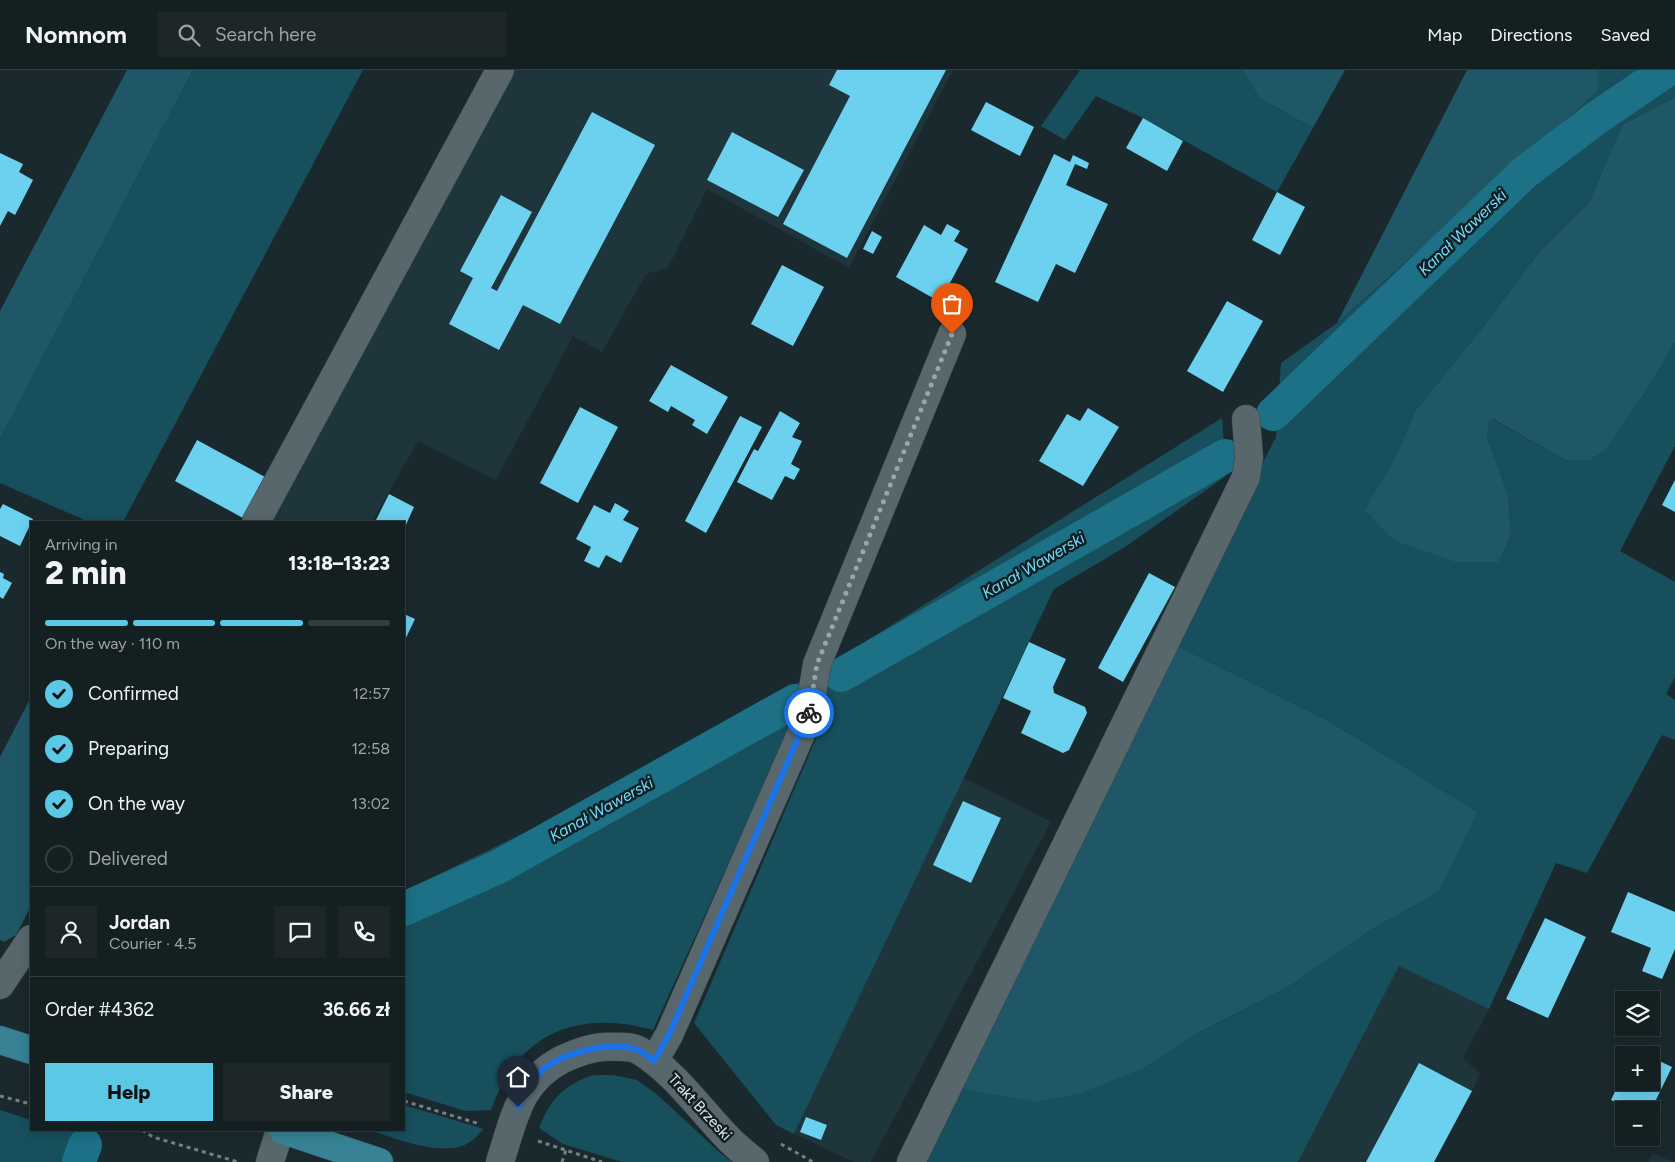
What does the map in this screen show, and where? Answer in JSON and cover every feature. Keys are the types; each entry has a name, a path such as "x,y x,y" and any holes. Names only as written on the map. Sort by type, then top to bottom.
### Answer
{"main road":[{"path":"0,1040 30,1050"},
{"path":"284,1131 379,1162"}],"street":[{"path":"257,521 500,70"},
{"path":"654,1061 669,1035 808,718 817,664 952,334"},
{"path":"911,1162 1246,477 1250,457 1246,419"},
{"path":"0,985 30,940"},
{"name":"Trakt Brzeski","path":"500,1162 527,1089 545,1068 572,1055 596,1048 618,1046 638,1050 672,1076 728,1139 755,1162"},
{"path":"270,1162 281,1131"}],"path":[{"path":"0,1096 30,1104"},
{"path":"405,1101 510,1132"},
{"path":"144,1131 153,1137 238,1162"},
{"path":"562,1162 566,1150 602,1162"}],"shaded area":[{"path":"127,70 193,70 0,439 0,311"},
{"path":"193,70 363,70 124,521 87,521 0,483 0,439"},
{"path":"507,70 953,70 849,268 707,189 668,268 646,274 602,352 573,336 496,480 418,441 373,521 268,521"},
{"path":"1080,70 1242,70 1259,98 1313,128 1277,192 1143,118 1096,96 1065,140 1041,126"},
{"path":"1242,70 1345,70 1313,128 1259,98"},
{"path":"1467,70 1598,70 1598,91 1337,323"},
{"path":"1598,70 1675,70 1675,97 1622,125 1589,202 1538,253 1483,327 1415,411 1395,458 1499,562 1511,535 1508,494 1487,437 1489,422 1492,419 1565,460 1590,460 1605,451 1645,393 1675,342 1675,446 1620,551 1675,582 1675,677 1666,694 1675,700 1675,740 1662,735 1587,873 1556,863 1489,1009 1399,966 1298,1162 898,1162 936,1084 1144,1068 1196,1034 1290,986 1369,931 1439,892 1478,812 1329,721 1171,643 1276,437 1281,363 1337,323 1598,91"},
{"path":"1675,97 1675,342 1645,393 1605,451 1590,460 1565,460 1493,419 1489,422 1487,437 1508,494 1511,535 1499,562 1456,562 1395,541 1365,510 1395,458 1415,411 1483,327 1538,253 1589,202 1622,125"},
{"path":"1222,418 1226,476 1125,547 1054,589 794,1134 776,1125 694,1023 823,722 828,665"},
{"path":"1171,643 1329,721 1478,812 1439,892 1369,931 1290,986 1196,1034 1144,1068 1081,1093 1036,1102 936,1084"},
{"path":"799,682 791,725 653,1030 625,1024 599,1023 575,1026 554,1033 534,1045 517,1062 503,1084 491,1110 465,1111 405,1092 405,891 553,819"},
{"path":"30,699 30,908 16,935 4,942 0,940 0,757"},
{"path":"964,778 1051,822 871,1162 854,1162 794,1134"},
{"path":"1399,966 1489,1009 1463,1058 1480,1074 1472,1091 1434,1162 1298,1162"},
{"path":"593,1075 613,1075 637,1080 660,1097 732,1162 622,1162 563,1144 539,1128 548,1109 559,1094"},
{"path":"405,1105 484,1129 470,1142 460,1147 434,1148 406,1142 372,1131 405,1131"},
{"path":"0,1110 30,1120 30,1131 68,1131 101,1141 92,1162 0,1162"},
{"path":"1653,1153 1672,1162 1648,1162"}],"building":[{"path":"837,70 946,70 847,258 783,224 850,96 829,85"},
{"path":"986,102 1034,127 1020,156 971,130"},
{"path":"592,112 655,145 560,324 523,305 499,350 449,324 473,278 460,271 501,195 532,212 491,288 497,291"},
{"path":"1143,118 1183,141 1167,171 1126,148"},
{"path":"732,132 804,170 778,217 707,180"},
{"path":"0,153 23,164 19,172 33,180 15,215 8,211 0,226"},
{"path":"1054,154 1070,162 1073,155 1089,163 1087,169 1075,164 1066,185 1108,204 1075,273 1056,264 1038,302 995,282"},
{"path":"1277,192 1305,207 1280,255 1252,240"},
{"path":"947,224 960,231 954,241 968,249 940,302 896,277 924,225 941,235"},
{"path":"872,231 882,237 873,254 863,249"},
{"path":"782,265 824,287 793,346 751,324"},
{"path":"1227,301 1263,321 1223,392 1187,371"},
{"path":"671,365 728,397 707,434 692,425 695,420 671,406 668,412 649,401"},
{"path":"580,407 618,427 578,503 540,483"},
{"path":"1088,408 1119,427 1083,486 1039,461 1067,414 1080,421"},
{"path":"780,411 800,423 792,437 802,441 791,464 800,469 794,480 785,476 772,500 737,482 754,449 758,451"},
{"path":"740,416 762,427 706,533 685,521"},
{"path":"197,440 265,477 243,518 175,481"},
{"path":"1675,480 1675,512 1662,505"},
{"path":"389,494 414,507 405,527 405,521 376,521"},
{"path":"615,503 629,511 623,520 639,528 621,563 606,555 599,568 584,561 591,547 576,539 594,505 610,513"},
{"path":"3,504 33,519 30,521 30,525 20,546 0,536 0,509"},
{"path":"0,572 4,574 3,578 12,583 3,599 0,597"},
{"path":"1149,573 1175,587 1123,682 1098,668"},
{"path":"405,614 415,619 405,640"},
{"path":"1029,642 1066,659 1053,687 1054,693 1085,707 1087,713 1069,750 1063,753 1021,733 1031,711 1003,698"},
{"path":"963,801 1001,818 971,883 933,865"},
{"path":"1628,892 1675,912 1675,949 1662,979 1642,971 1651,948 1611,932"},
{"path":"1545,918 1586,937 1548,1018 1506,999"},
{"path":"1660,1061 1672,1067 1655,1101 1615,1102 1611,1100 1615,1091 1660,1091"},
{"path":"1419,1063 1472,1091 1434,1162 1366,1162"},
{"path":"806,1117 827,1125 821,1140 800,1132"}],"waterway":[{"name":"Kanał Wawerski","path":"1273,414 1524,173 1595,119 1667,70"},
{"name":"Kanał Wawerski","path":"841,675 1225,456"},
{"name":"Kanał Wawerski","path":"405,909 498,867 795,701"},
{"name":"Kanał Wawerski","path":"79,1162 85,1145"}],"way so far":[{"path":"809,713 817,664 952,334"}],"route":[{"path":"518,1107 527,1089 545,1068 572,1055 596,1048 618,1046 638,1050 654,1061 669,1035 809,713"}]}
